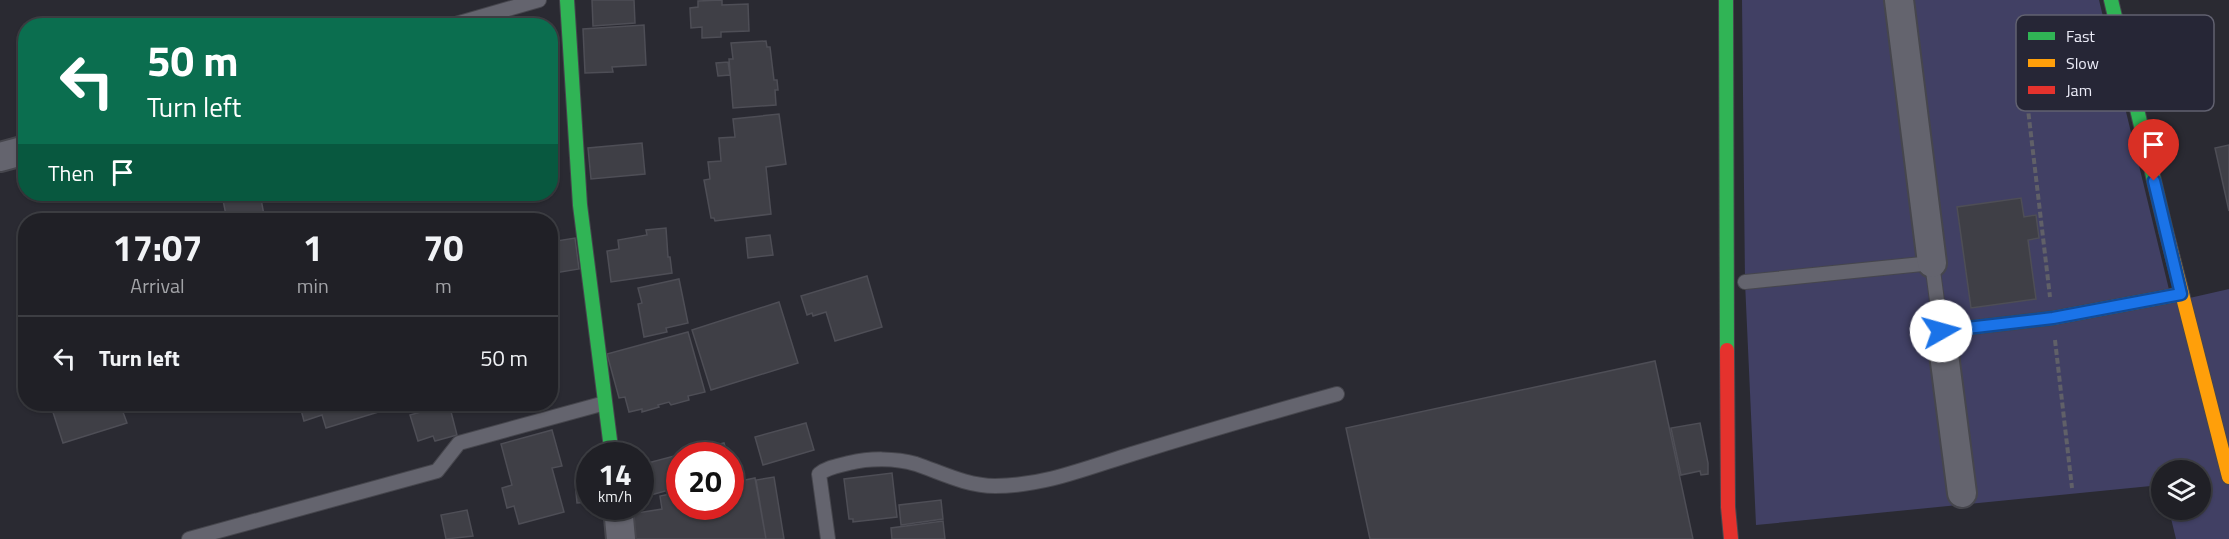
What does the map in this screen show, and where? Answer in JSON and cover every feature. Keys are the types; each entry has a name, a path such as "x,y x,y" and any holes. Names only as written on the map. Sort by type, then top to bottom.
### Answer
{"street":[{"path":"567,0 580,205 610,442"},
{"path":"1726,0 1728,495 1731,539"},
{"path":"1899,0 1932,263"},
{"path":"2111,0 2115,15"},
{"path":"2137,111 2181,294 2229,477"},
{"path":"0,157 18,152"},
{"path":"1941,331 1962,493"},
{"path":"619,520 621,539"}],"lane":[{"path":"477,18 539,0"},
{"path":"1745,282 1932,263 1941,331 2053,318 2181,294"},
{"path":"828,539 819,474 825,469 866,459 890,460 913,463 959,481 993,486 1029,484 1069,475 1130,454 1337,394"},
{"path":"189,539 437,471 459,442 605,403"}],"path":[{"path":"2028,111 2072,488"}],"shaded area":[{"path":"1742,0 2099,0 2103,15 2016,15 2016,111 2126,111 2172,302 2229,289 2229,539 2176,539 2171,520 2211,520 2211,460 2151,460 2151,486 1756,525 1745,282"}],"building":[{"path":"592,0 634,0 635,23 593,26"},
{"path":"722,0 722,5 748,4 749,31 721,32 721,37 702,38 702,27 691,28 690,8 698,7 698,1"},
{"path":"644,25 646,65 612,67 613,72 585,73 583,29"},
{"path":"766,41 767,47 770,47 774,80 777,80 776,105 733,108 729,59 733,59 731,43"},
{"path":"728,62 730,75 718,76 716,63"},
{"path":"779,114 786,164 766,167 771,214 715,221 711,218 704,180 710,179 708,162 721,161 719,138 735,137 733,119"},
{"path":"642,143 645,174 591,179 588,148"},
{"path":"2229,145 2229,211 2215,148"},
{"path":"2021,198 2024,217 2036,215 2039,238 2028,240 2036,299 1971,308 1957,207"},
{"path":"223,201 261,201 264,213 226,213"},
{"path":"666,228 668,257 670,257 672,273 611,282 607,251 619,249 618,240 647,235 646,230"},
{"path":"770,235 773,255 748,258 746,238"},
{"path":"575,238 579,269 558,272 558,241"},
{"path":"867,276 882,327 835,341 826,312 813,316 812,313 807,315 801,296"},
{"path":"679,279 688,323 666,328 667,332 644,337 638,304 642,303 638,288"},
{"path":"779,302 798,363 711,390 692,330"},
{"path":"688,332 705,392 688,396 689,400 671,405 669,402 642,412 642,409 629,412 625,397 619,398 607,354"},
{"path":"1655,361 1693,539 1370,539 1346,428"},
{"path":"53,411 123,411 127,423 63,443"},
{"path":"301,411 382,411 326,428 322,415 304,421"},
{"path":"424,411 451,411 457,435 435,441 433,436 418,441 410,415"},
{"path":"806,423 814,450 763,465 755,437"},
{"path":"1700,423 1708,474 1701,475 1700,471 1681,475 1671,428"},
{"path":"552,430 562,466 552,468 564,512 519,524 514,506 507,508 502,488 512,485 501,444"},
{"path":"666,458 666,491 654,494 654,461"},
{"path":"892,473 897,517 853,522 853,519 849,519 844,479"},
{"path":"774,477 784,539 766,539 756,480"},
{"path":"755,478 766,539 634,539 631,520 654,520 654,510 662,509 660,496 666,495 666,520 744,520 744,480"},
{"path":"941,500 943,519 901,525 899,505"},
{"path":"467,510 473,536 446,539 441,515"},
{"path":"943,521 945,539 892,539 891,528"}],"traffic: fast":[{"path":"567,0 580,205 610,442"},
{"path":"1726,0 1727,350"},
{"path":"2111,0 2115,15"},
{"path":"2137,111 2166,231"}],"traffic: slow":[{"path":"2166,231 2229,477"}],"traffic: jam":[{"path":"1727,350 1728,507 1731,539"}],"route":[{"path":"1941,331 2053,318 2181,294 2154,181"}]}
